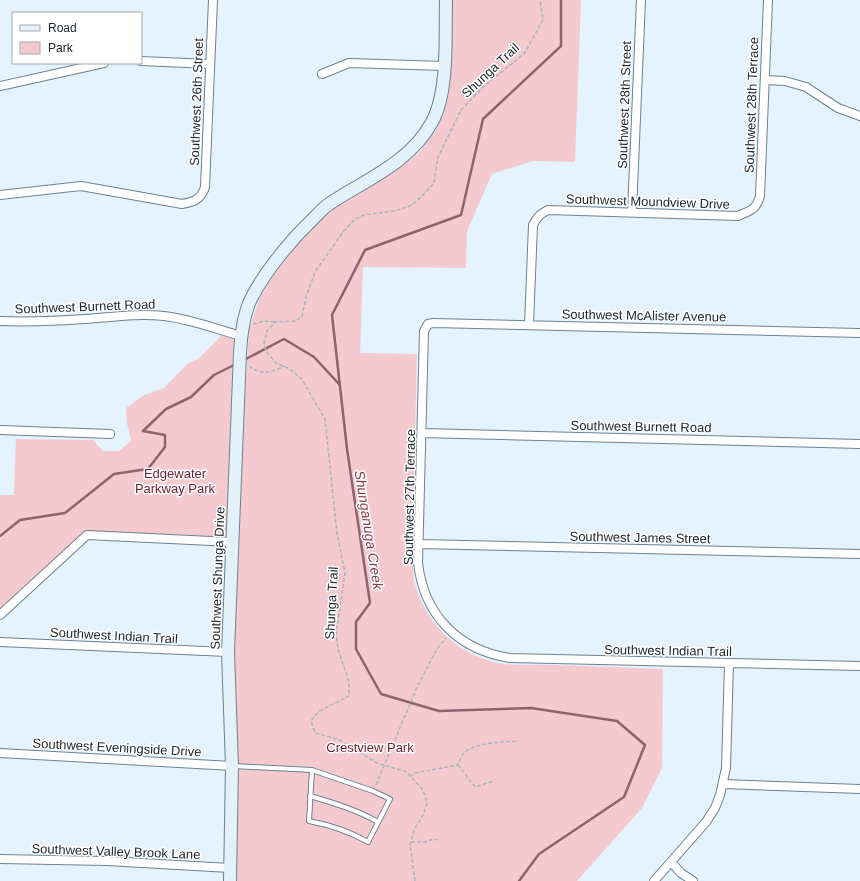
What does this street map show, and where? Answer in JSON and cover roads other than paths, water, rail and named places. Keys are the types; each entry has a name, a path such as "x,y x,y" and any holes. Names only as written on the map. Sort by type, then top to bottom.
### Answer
{"street":[{"name":"Southwest 26th Street","path":"0,195 81,186 182,204 195,201 202,194 205,187 213,0"},
{"name":"Southwest Shunga Drive","path":"230,881 232,766 228,652 241,336 244,320 252,297 275,262 304,228 327,205 403,158 415,147 425,134 438,107 442,93 446,0"},
{"name":"Southwest 28th Street","path":"632,212 641,0"},
{"name":"Southwest 28th Terrace","path":"753,209 758,203 760,196 768,0"},
{"path":"142,61 210,64"},
{"path":"322,74 349,63 444,66"},
{"path":"0,86 99,64"},
{"path":"764,80 785,81 806,87 838,108 860,116"},
{"name":"Southwest Moundview Drive","path":"529,325 533,225 536,218 541,213 548,210 738,216 753,209"},
{"name":"Southwest Burnett Road","path":"0,321 44,322 130,315 150,315 193,321 241,336"},
{"name":"Southwest McAlister Avenue","path":"428,324 860,333"},
{"name":"Southwest 27th Terrace","path":"428,324 424,331 419,567 424,589 436,613 452,632 477,648"},
{"path":"0,430 110,434"},
{"name":"Southwest Burnett Road","path":"422,433 860,444"},
{"path":"0,615 87,535 232,542"},
{"name":"Southwest James Street","path":"419,544 860,554"},
{"name":"Southwest Indian Trail","path":"0,642 228,652"},
{"name":"Southwest Indian Trail","path":"477,648 492,654 510,658 860,666"},
{"path":"654,881 706,822 715,808 723,784 726,768 729,663"},
{"name":"Southwest Eveningside Drive","path":"0,753 232,766"},
{"path":"723,784 860,790"},
{"name":"Southwest Valley Brook Lane","path":"0,859 107,861 230,868"},
{"path":"671,862 681,873 693,881"}],"lane":[{"path":"232,766 312,770 373,791 390,799 368,842 351,832 309,820 312,770"},
{"path":"310,796 348,807 378,822"}],"waterway":[{"name":"Shunganuga Creek","path":"519,881 539,854 624,797 645,745 617,721 531,708 439,711 381,694 356,649 356,622 370,603 347,449 332,315 365,250 461,215 483,119 561,46 561,0"},
{"path":"244,360 284,339 314,357 339,384"},
{"path":"0,536 20,520 65,513 114,474 148,469 165,447 165,435 143,431 166,409 191,397 214,375 236,364"}],"park label":[{"name":"Edgewater Parkway Park","path":"175,480"},
{"name":"Crestview Park","path":"370,747"}]}
